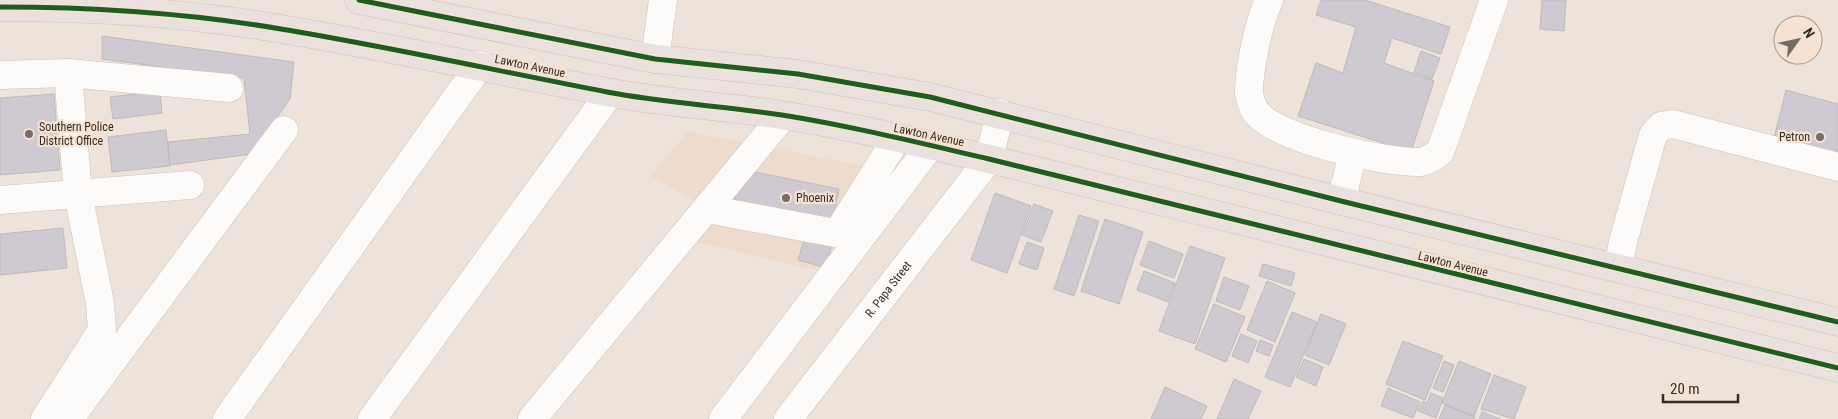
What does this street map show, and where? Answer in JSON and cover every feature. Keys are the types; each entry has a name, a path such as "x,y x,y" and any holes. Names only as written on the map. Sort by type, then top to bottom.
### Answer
{"main road":[{"path":"359,0 655,59 798,74 930,97 1000,113 1341,201 1838,322"},
{"name":"Lawton Avenue","path":"0,7 71,7 214,20 280,29 480,66 610,93 783,116 897,138 1838,368"}],"street":[{"path":"655,59 664,0"},
{"path":"1270,0 1262,15 1248,91 1255,110 1272,126 1353,154 1421,162 1433,158 1440,152 1494,0"},
{"path":"226,419 480,66"},
{"path":"45,419 102,330 100,303 78,194 68,72"},
{"path":"0,76 68,72 229,88"},
{"path":"372,419 610,93"},
{"path":"989,159 1000,113"},
{"path":"532,419 783,116"},
{"path":"1618,268 1623,242 1653,135 1661,126 1673,124 1838,167"},
{"path":"70,419 284,130"},
{"path":"707,209 835,233 897,138"},
{"path":"723,419 931,145"},
{"path":"1341,201 1353,154"},
{"name":"R. Papa Street","path":"788,419 989,159"},
{"path":"0,200 190,185"}],"shaded area":[{"path":"687,132 902,174 824,272 670,236 699,203 651,176"}],"building":[{"path":"1321,0 1365,0 1450,27 1441,54 1392,38 1384,63 1434,81 1411,152 1298,116 1316,63 1343,73 1356,27 1316,15"},
{"path":"1542,0 1566,0 1564,31 1540,29"},
{"path":"102,36 294,62 290,99 251,154 170,165 168,142 250,134 244,78 102,59"},
{"path":"1421,51 1440,58 1432,79 1414,72"},
{"path":"1786,90 1838,104 1838,160 1773,142"},
{"path":"160,91 162,113 113,119 110,97"},
{"name":"Southern Police District Office","path":"54,94 60,170 0,175 0,98"},
{"path":"166,130 170,166 112,172 108,137"},
{"name":"Phoenix","path":"740,169 839,189 831,226 733,207"},
{"path":"995,193 1031,206 1007,273 971,260"},
{"path":"1034,204 1053,211 1041,242 1022,235"},
{"path":"1079,215 1099,221 1074,296 1054,289"},
{"path":"1105,219 1143,232 1119,304 1081,291"},
{"path":"63,228 67,268 0,275 0,234"},
{"path":"804,240 831,247 826,268 798,260"},
{"path":"1149,241 1183,254 1174,278 1140,265"},
{"path":"1027,242 1044,248 1037,270 1019,264"},
{"path":"1190,246 1225,258 1195,344 1159,331"},
{"path":"1263,264 1295,273 1291,286 1259,276"},
{"path":"1144,271 1175,283 1168,302 1137,290"},
{"path":"1224,277 1249,286 1240,310 1216,301"},
{"path":"1267,281 1295,293 1275,342 1247,330"},
{"path":"1214,304 1245,317 1226,362 1195,349"},
{"path":"1292,312 1317,322 1290,387 1265,377"},
{"path":"1321,314 1346,324 1329,365 1305,355"},
{"path":"1241,334 1257,341 1248,363 1232,356"},
{"path":"1260,340 1273,345 1269,356 1256,351"},
{"path":"1403,341 1443,356 1425,400 1386,384"},
{"path":"1304,359 1323,367 1316,386 1296,377"},
{"path":"1444,361 1454,365 1443,392 1433,388"},
{"path":"1459,361 1491,374 1474,416 1442,403"},
{"path":"1494,375 1526,387 1514,419 1481,409"},
{"path":"1234,379 1261,391 1248,419 1217,419"},
{"path":"1165,387 1207,406 1201,419 1151,419"},
{"path":"1388,388 1420,402 1413,418 1381,406"},
{"path":"1431,393 1443,398 1436,418 1418,411 1423,401 1427,403"},
{"path":"1445,405 1475,417 1474,419 1439,419"},
{"path":"1482,412 1501,419 1479,419"}],"cycle path":[{"path":"359,0 655,59 798,74 930,97 1341,201 1838,322"},
{"path":"0,7 141,12 246,23 363,43 629,96 782,115 834,124 989,159 1838,368"}],"place":[{"name":"Southern Police District Office","path":"29,134"},
{"name":"Petron","path":"1820,137"},
{"name":"Phoenix","path":"786,198"}]}
